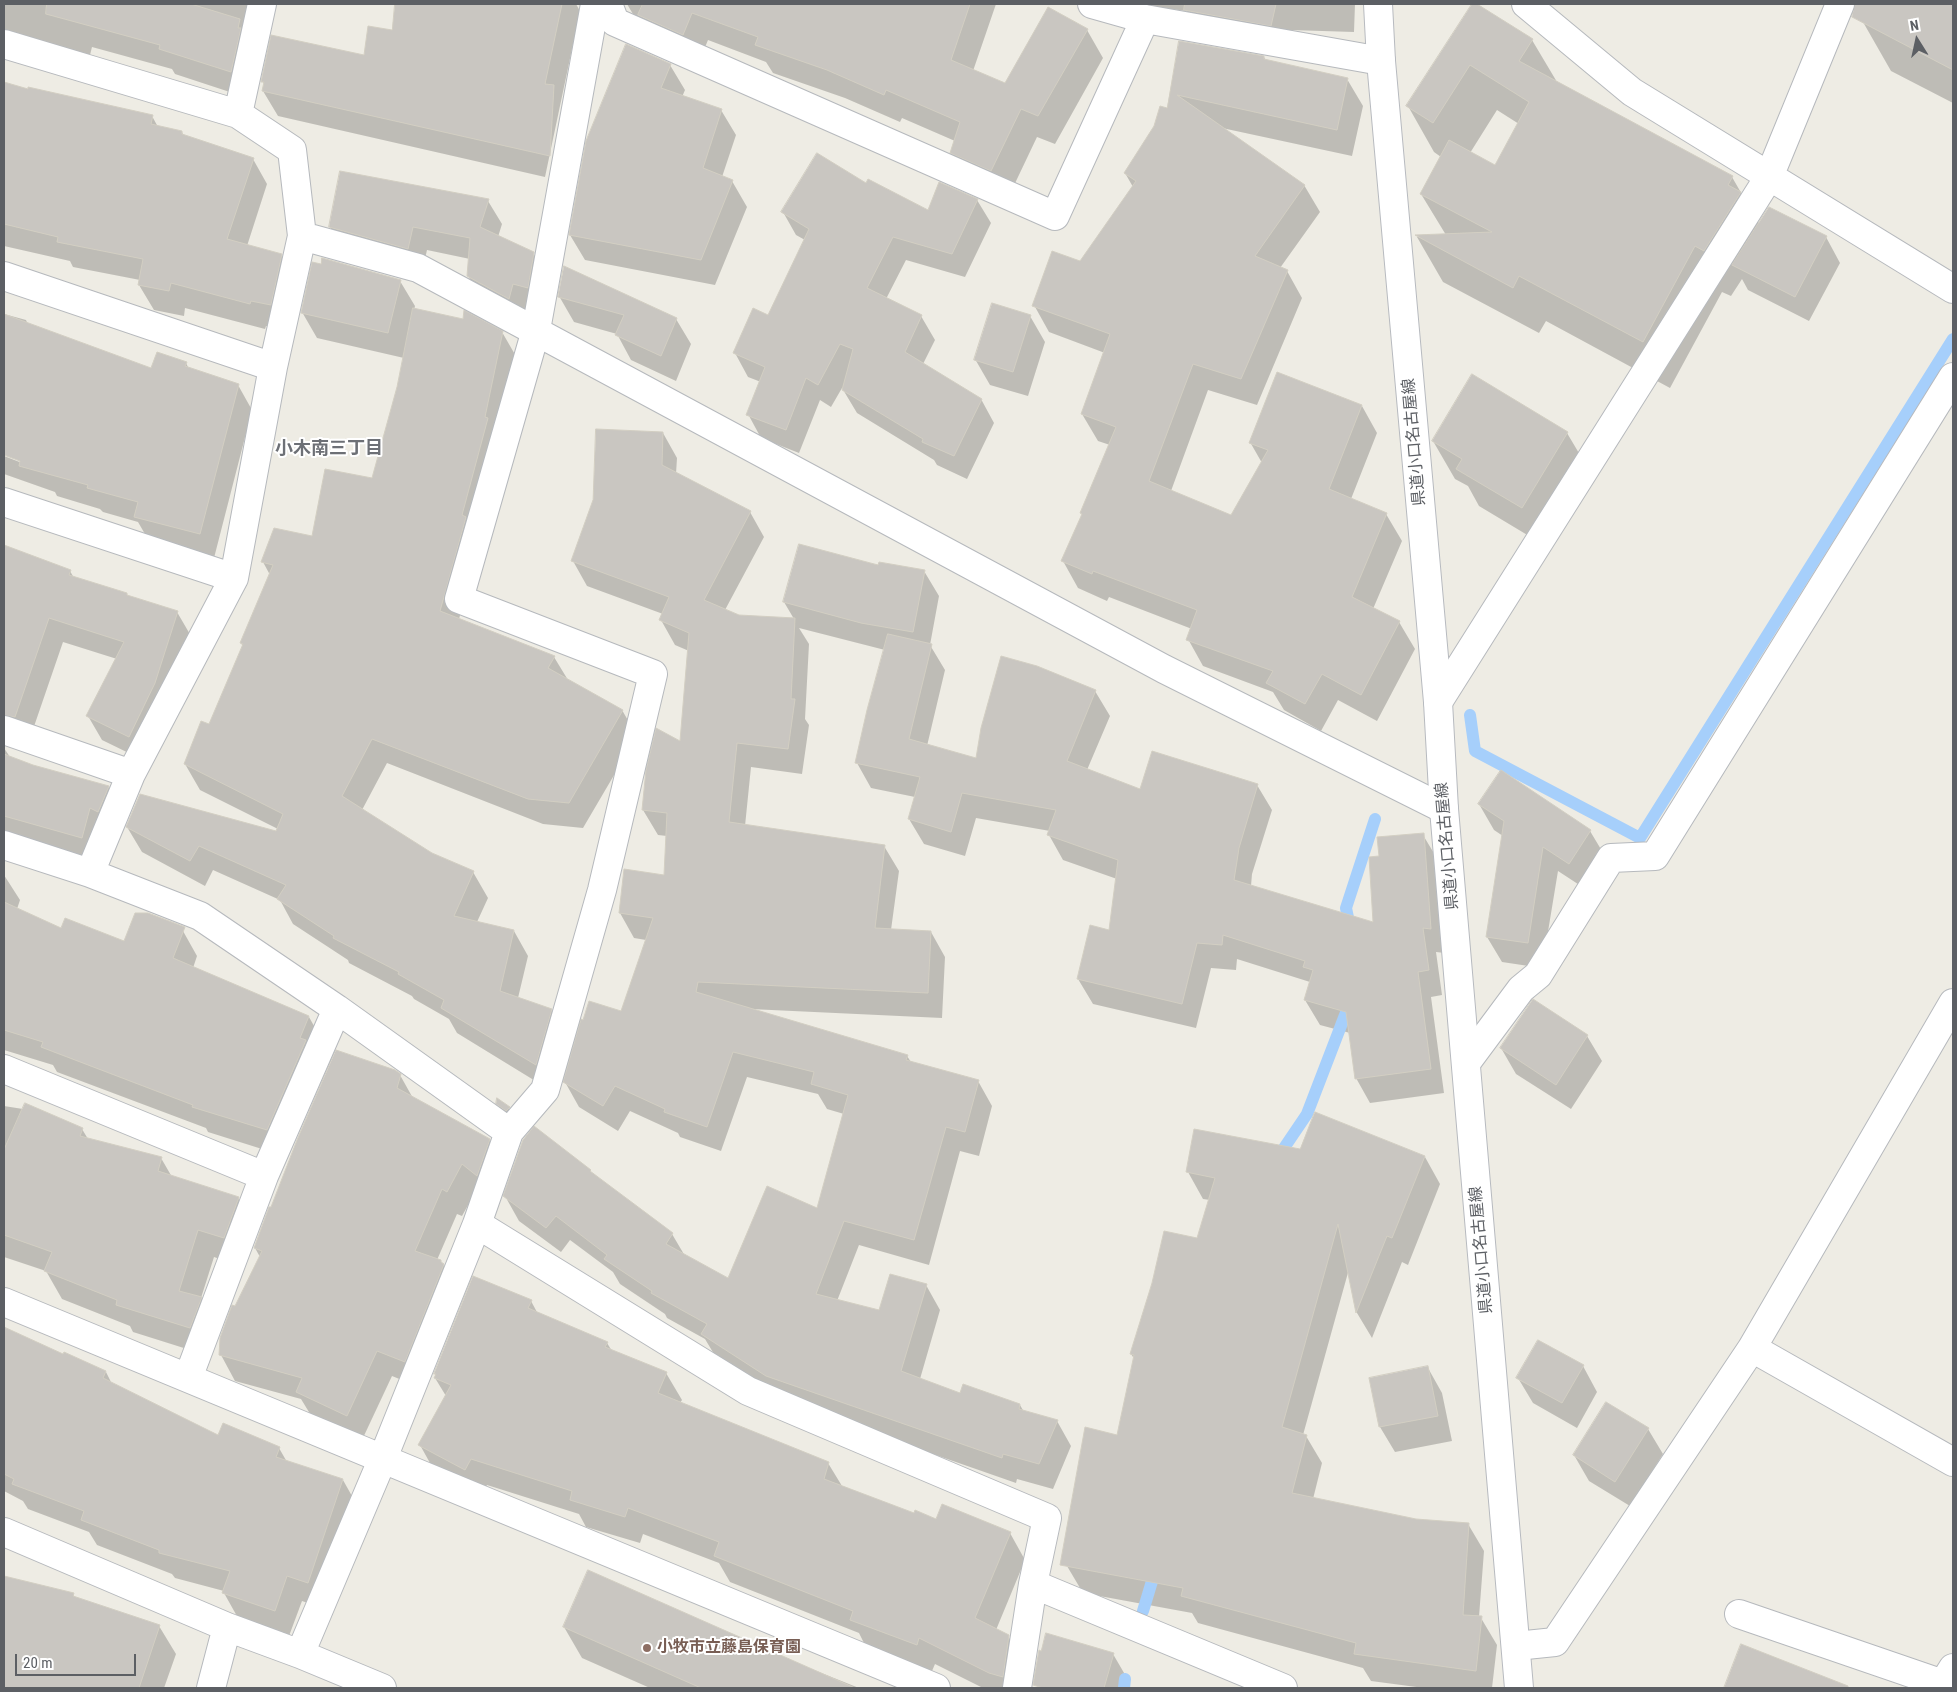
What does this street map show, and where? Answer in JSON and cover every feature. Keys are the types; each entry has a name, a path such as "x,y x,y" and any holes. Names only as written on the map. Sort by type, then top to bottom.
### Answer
{"street":[{"path":"238,114 262,4"},
{"path":"300,1654 383,1458 477,1224 509,1132 545,1090 602,890 653,674 459,599 536,330 595,4"},
{"path":"608,4 615,22 1055,216 1144,19"},
{"path":"1092,4 1144,19 1381,61"},
{"name":"県道小口名古屋線","path":"1378,4 1381,61 1438,702 1444,809 1519,1688"},
{"path":"1526,4 1632,92 1953,289"},
{"path":"1438,702 1769,177 1840,4"},
{"path":"4,44 238,114 292,150 302,236 273,367 234,578 131,774 90,873"},
{"path":"302,236 418,268 1164,669 1444,809"},
{"path":"4,276 273,367"},
{"path":"1466,1063 1521,989 1538,975 1611,858 1655,856 1953,377"},
{"path":"4,502 234,578"},
{"path":"4,730 131,774"},
{"path":"4,845 90,873 200,916 509,1132"},
{"path":"1516,1646 1555,1642 1752,1348 1953,1003"},
{"path":"188,1378 264,1176 337,1010"},
{"path":"4,1069 264,1176"},
{"path":"477,1224 748,1392 1047,1518 1033,1584 1017,1688"},
{"path":"4,1302 936,1688"},
{"path":"1752,1348 1953,1462"},
{"path":"4,1532 227,1627 300,1654 382,1688"},
{"path":"1033,1584 1283,1688"},
{"path":"1739,1614 1943,1684 1953,1668"},
{"path":"211,1688 227,1627"}],"building":[{"path":"47,4 191,4 240,19 238,28 241,28 231,72 159,49 160,45 46,14"},
{"path":"395,4 562,4 545,84 554,85 550,156 262,91 264,82 261,82 271,35 364,55 368,26 392,30"},
{"path":"643,4 970,4 951,60 1005,83 1048,7 1088,29 1038,116 1021,109 991,171 950,153 960,122 886,90 884,95 827,70 755,45 758,37 692,13 683,35 638,15"},
{"path":"1185,4 1276,4 1271,26 1184,10"},
{"path":"1472,4 1477,4 1533,39 1519,61 1733,176 1728,185 1741,192 1704,251 1695,246 1643,342 1519,276 1513,288 1415,235 1492,232 1420,194 1449,140 1495,165 1529,102 1470,65 1433,123 1406,106"},
{"path":"1855,4 1953,4 1953,70 1852,17"},
{"path":"1179,41 1264,56 1264,59 1348,78 1337,130 1177,95 1305,185 1255,256 1288,270 1241,379 1193,364 1149,481 1231,515 1268,450 1249,443 1277,372 1362,405 1329,489 1387,513 1352,597 1400,621 1361,695 1322,674 1305,704 1266,683 1273,671 1186,640 1197,610 1093,571 1092,574 1061,561 1082,514 1080,513 1116,427 1081,414 1110,334 1032,306 1052,251 1080,261 1136,181 1124,173 1154,126 1160,106 1167,108"},
{"path":"626,44 671,64 661,88 722,109 703,168 733,180 701,260 569,235 586,141"},
{"path":"4,82 28,89 28,87 153,115 151,124 182,131 182,134 254,158 227,239 282,254 271,305 251,301 250,304 171,283 169,291 138,285 143,259 57,242 58,237 4,224"},
{"path":"817,153 866,183 868,179 928,210 939,182 978,199 952,254 893,237 867,288 922,315 905,352 982,399 954,456 922,442 923,439 842,390 853,349 840,344 818,385 806,378 786,430 746,415 765,367 733,353 753,308 768,315 809,229 781,212"},
{"path":"340,171 489,199 480,227 534,252 528,288 513,284 509,299 467,276 470,238 413,227 408,249 329,227"},
{"path":"1769,207 1827,236 1795,297 1732,265"},
{"path":"322,258 401,280 388,333 301,313 312,262 321,264"},
{"path":"564,266 677,318 661,356 615,335 624,315 558,297"},
{"path":"992,303 1031,315 1013,372 974,360"},
{"path":"413,308 463,319 464,310 503,331 485,417 488,418 462,515 466,517 440,611 555,656 548,668 623,710 569,803 528,799 372,739 342,796 432,853 474,871 454,916 514,930 500,991 552,1009 536,1065 441,1008 444,1000 398,974 399,972 333,938 334,936 277,899 286,885 199,846 190,861 126,827 140,794 276,831 283,814 184,764 201,721 209,724 243,644 240,643 273,565 261,562 274,528 312,536 325,469 372,478 397,387"},
{"path":"4,314 151,368 157,352 187,362 185,366 239,384 200,534 134,517 138,502 87,488 88,485 19,466 20,461 4,455"},
{"path":"1472,374 1568,432 1522,508 1456,469 1462,459 1432,441"},
{"path":"596,429 663,432 662,465 751,511 704,600 739,615 795,618 791,699 795,699 788,749 737,743 729,822 885,845 875,928 931,931 928,993 698,982 696,992 908,1055 906,1060 979,1080 965,1132 946,1127 914,1240 844,1221 816,1294 879,1310 890,1274 927,1284 901,1371 960,1393 963,1384 1020,1404 1019,1409 1058,1420 1039,1464 1003,1454 1002,1458 766,1376 701,1334 707,1324 651,1293 652,1291 604,1259 607,1255 556,1216 546,1228 503,1196 523,1140 534,1126 673,1233 666,1244 728,1278 767,1186 817,1208 848,1095 811,1084 814,1072 733,1052 707,1127 664,1112 665,1109 615,1086 603,1106 563,1082 581,1019 583,1020 589,1001 621,1011 653,918 619,913 624,869 664,875 667,813 642,810 646,770 656,728 680,741 689,633 659,620 669,597 571,561 593,500"},
{"path":"799,544 878,565 879,562 925,570 913,632 861,623 783,602"},
{"path":"4,545 71,570 69,575 178,611 155,683 129,737 86,716 124,642 49,618 15,717 4,715"},
{"path":"888,634 932,644 909,739 976,758 981,728 1001,656 1037,666 1096,690 1067,761 1140,789 1152,751 1258,784 1239,848 1234,880 1373,922 1369,857 1379,856 1377,837 1424,833 1431,929 1423,928 1429,970 1418,972 1431,1069 1355,1079 1346,1012 1304,1000 1313,970 1303,967 1305,961 1223,935 1222,945 1197,943 1182,1004 1077,979 1090,925 1109,930 1118,860 1047,835 1056,810 962,793 951,832 908,819 920,777 855,763 867,710"},
{"path":"4,754 33,765 109,786 98,812 90,808 82,838 4,816"},
{"path":"1501,770 1591,830 1569,864 1543,847 1528,943 1486,937 1504,821 1478,804"},
{"path":"4,902 61,928 65,918 124,941 135,913 148,913 185,927 173,958 309,1016 300,1038 306,1040 267,1130 192,1107 193,1105 41,1047 43,1042 4,1030"},
{"path":"1533,999 1588,1035 1556,1085 1500,1048"},
{"path":"336,1050 395,1070 401,1074 397,1088 490,1139 477,1176 462,1164 447,1192 442,1189 415,1251 441,1260 444,1264 405,1362 377,1351 347,1416 296,1392 302,1378 219,1355 220,1338 232,1305 235,1306 262,1251 254,1248 269,1207 271,1207 297,1140"},
{"path":"497,1098 510,1107 506,1111 496,1104"},
{"path":"25,1103 83,1128 80,1136 162,1157 158,1171 239,1197 224,1238 198,1230 179,1291 202,1297 190,1328 116,1305 117,1300 44,1271 52,1252 4,1235 4,1150"},
{"path":"1315,1112 1425,1156 1392,1238 1387,1236 1356,1313 1338,1224 1282,1427 1307,1435 1292,1493 1416,1519 1469,1523 1463,1615 1482,1616 1476,1671 1354,1654 1356,1643 1181,1596 1183,1588 1060,1565 1085,1427 1117,1435 1134,1355 1130,1354 1152,1283 1164,1231 1197,1238 1215,1178 1186,1172 1194,1129 1300,1149"},
{"path":"473,1276 532,1300 528,1308 608,1342 605,1347 667,1372 658,1393 829,1462 824,1479 914,1513 915,1510 936,1519 942,1504 1011,1532 975,1618 1009,1635 1003,1677 989,1673 919,1638 917,1645 850,1620 853,1611 714,1556 719,1542 628,1508 625,1517 570,1500 572,1491 471,1459 465,1470 418,1445 451,1385 434,1378 436,1374 434,1374"},
{"path":"4,1327 106,1371 103,1378 218,1435 223,1423 280,1447 276,1457 343,1479 308,1583 287,1576 275,1611 222,1593 230,1571 159,1553 159,1550 81,1520 84,1511 12,1484 14,1479 4,1474"},
{"path":"1538,1340 1584,1365 1562,1403 1516,1378"},
{"path":"1428,1366 1438,1416 1379,1427 1369,1378"},
{"path":"1606,1402 1649,1428 1615,1482 1573,1455"},
{"path":"588,1570 855,1688 701,1688 563,1627"},
{"path":"4,1576 74,1593 73,1596 160,1625 139,1688 4,1688"},
{"path":"1046,1633 1114,1653 1104,1688 1043,1688 1033,1685 1039,1650 1041,1651"},
{"path":"1741,1644 1848,1686 1848,1688 1724,1688"}],"waterway":[{"path":"1470,715 1475,751 1640,838 1953,339"},
{"path":"1351,932 1346,908 1375,819"},
{"path":"1279,1160 1282,1151 1307,1114 1352,997"},
{"path":"1143,1611 1156,1568"},
{"path":"1124,1688 1125,1679"}],"place":[{"name":"小牧市立藤島保育園","path":"647,1648"}],"district":[{"name":"小木南三丁目","path":"329,449"}]}
